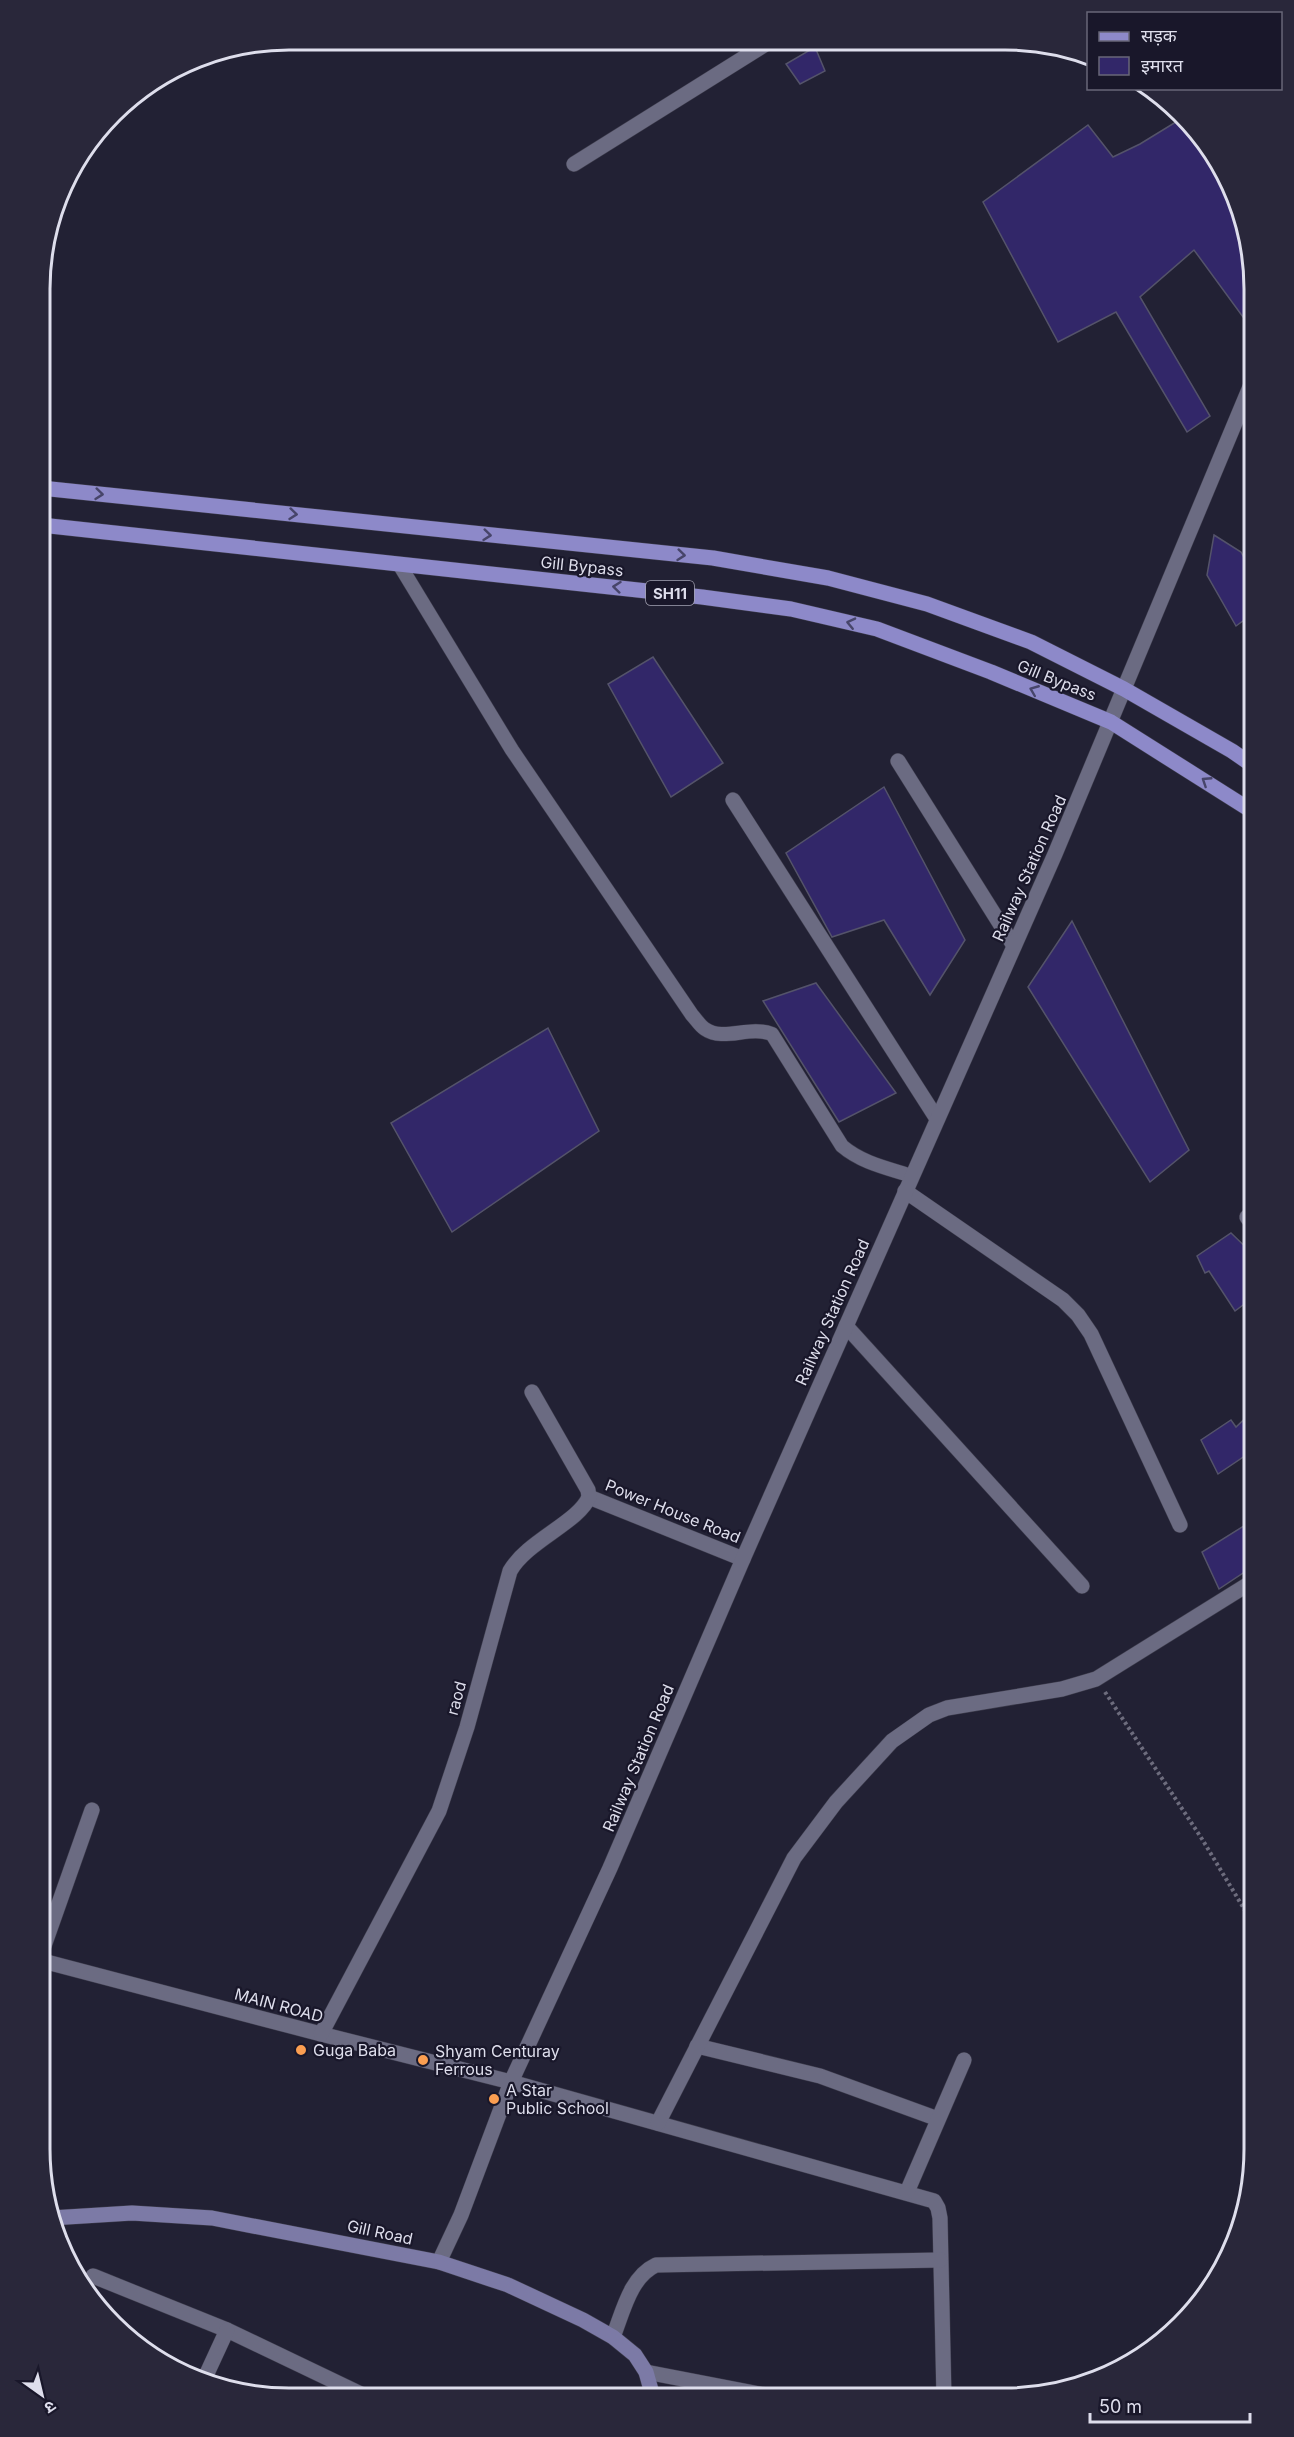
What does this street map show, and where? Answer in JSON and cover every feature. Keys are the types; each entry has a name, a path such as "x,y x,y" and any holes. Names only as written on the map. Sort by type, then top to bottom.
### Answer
{"main road":[{"name":"Gill Bypass","path":"50,489 713,558 828,578 927,604 1030,642 1124,689 1244,759"},
{"name":"Gill Bypass","path":"50,526 690,595 792,609 877,629 991,672 1111,722 1244,806"}],"street":[{"path":"574,164 756,50"},
{"name":"Railway Station Road","path":"439,2262 461,2215 511,2082 610,1868 743,1559 1014,946 1111,722 1244,401"},
{"path":"898,761 1014,946"},
{"path":"733,800 937,1119"},
{"path":"905,1191 1063,1300 1078,1315 1091,1334 1180,1525"},
{"path":"846,1326 1082,1586"},
{"path":"532,1392 588,1490 589,1497"},
{"name":"Power House Road","path":"589,1497 743,1559"},
{"name":"raod","path":"321,2034 439,1810 467,1728 510,1571 524,1552 581,1509 589,1497"},
{"path":"658,2123 794,1858 836,1802 892,1741 929,1715 947,1708 1062,1689 1096,1679 1244,1587"},
{"path":"50,1929 92,1810"},
{"name":"MAIN ROAD","path":"50,1963 511,2082 934,2201 939,2208 940,2260"},
{"path":"697,2046 820,2076 938,2119"},
{"path":"907,2192 964,2060"},
{"name":"Gill Road","path":"60,2217 132,2213 212,2218 439,2262 508,2286 583,2320 612,2337 635,2355 646,2372 650,2388"},
{"path":"612,2337 634,2284 640,2275 656,2265 940,2260 944,2388"},
{"path":"93,2276 227,2330 348,2388"},
{"path":"207,2373 227,2330"},
{"path":"646,2372 729,2388"}],"lane":[{"path":"399,564 512,750 692,1015 704,1029 714,1033 726,1035 761,1030 772,1034 842,1146 867,1162 912,1176"}],"path":[{"path":"1096,1679 1202,1839 1244,1910"}],"building":[{"path":"810,50 816,50 825,71 800,84 786,64"},
{"path":"1176,122 1195,143 1220,183 1232,212 1240,242 1244,273 1243,317 1194,250 1140,297 1210,416 1187,432 1116,312 1058,342 983,202 1088,125 1113,157"},
{"path":"1214,535 1241,552 1244,558 1244,620 1236,626 1207,575"},
{"path":"653,657 723,763 671,797 608,684"},
{"path":"884,787 965,940 930,995 884,920 832,937 786,853"},
{"path":"1072,921 1189,1150 1150,1182 1028,987"},
{"path":"816,983 896,1093 839,1122 763,1001"},
{"path":"548,1028 599,1131 452,1232 391,1123"},
{"path":"1231,1233 1244,1245 1244,1304 1235,1311 1209,1271 1205,1273 1197,1256"},
{"path":"1244,1419 1244,1456 1218,1474 1201,1440 1231,1420 1236,1427"},
{"path":"1244,1526 1244,1572 1219,1589 1202,1552"}],"place":[{"name":"Guga Baba","path":"301,2050"},
{"name":"Shyam Centuray Ferrous","path":"423,2060"},
{"name":"A Star Public School","path":"494,2099"}]}
